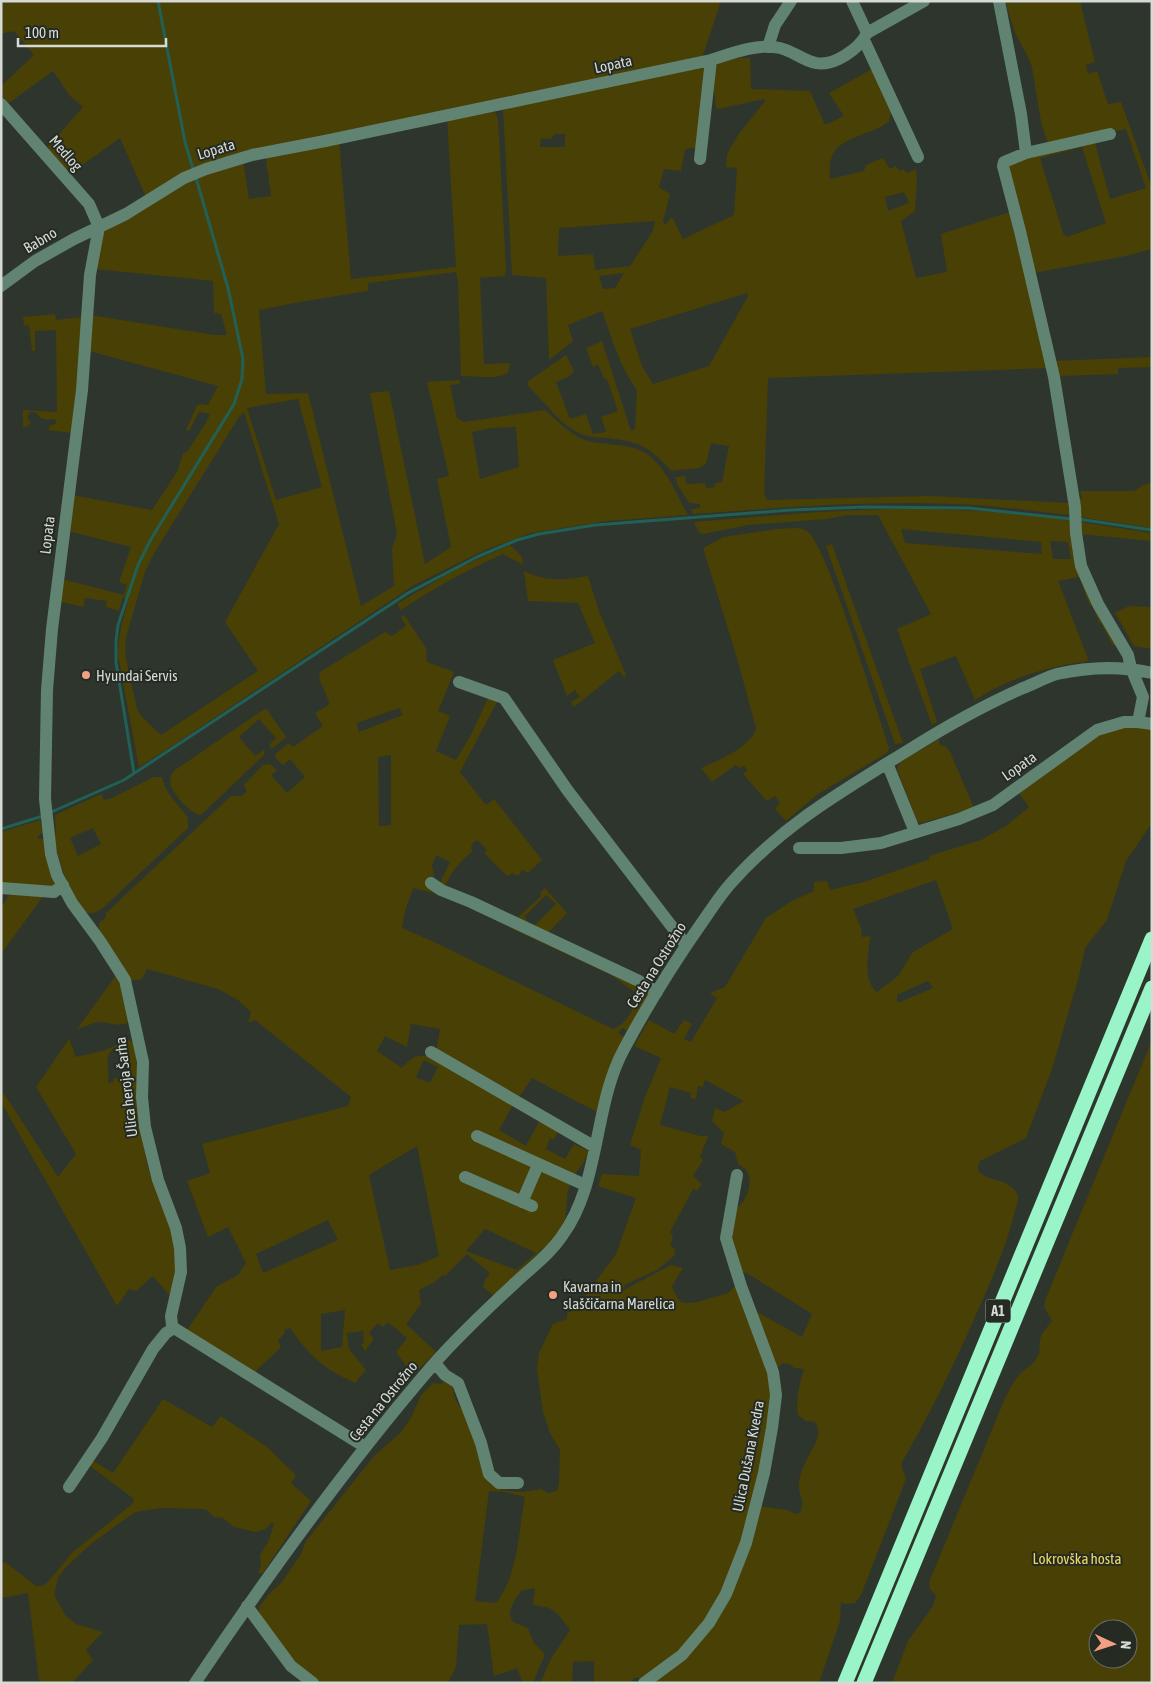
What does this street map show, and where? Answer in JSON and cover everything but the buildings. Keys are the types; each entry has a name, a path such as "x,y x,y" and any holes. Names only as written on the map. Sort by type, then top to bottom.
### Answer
{"highway":[{"name":"A1","path":"845,1683 1152,939"},
{"name":"A1","path":"864,1683 1152,988"}],"street":[{"path":"768,47 775,25 791,1"},
{"path":"852,1 918,157"},
{"name":"Lopata","path":"49,825 45,799 47,690 52,629 82,390 90,275 99,227 126,214 184,178 232,160 275,150 712,60 739,50 768,47 780,48 815,63 825,64 836,60 852,50 866,36 924,1"},
{"path":"999,1 1021,114 1026,153"},
{"path":"700,159 712,60"},
{"name":"Medlog","path":"1,104 89,204 99,227"},
{"path":"1110,134 1026,153 1004,162 1003,166 1054,377 1075,507 1076,533 1081,566 1098,604 1128,656 1143,696 1138,722"},
{"name":"Babno","path":"1,286 35,261 99,227"},
{"name":"Cesta na Ostrožno","path":"194,1683 250,1611 306,1523 365,1447 435,1363 478,1317 562,1237 574,1218 585,1185 608,1090 623,1050 686,945 729,885 789,827 826,801 993,701 1055,675 1089,669 1131,668 1152,673"},
{"path":"460,682 504,698 568,791 686,945"},
{"name":"Lopata","path":"799,848 841,848 881,844 959,819 993,805 1097,730 1112,725 1138,722 1152,724"},
{"path":"887,763 915,832"},
{"name":"Ulica heroja Šarha","path":"49,825 51,854 57,875 72,903 100,940 125,980 142,1062 142,1097 145,1127 158,1180 176,1228 180,1248 181,1272 171,1316 174,1328"},
{"path":"431,883 442,890 639,981 657,992"},
{"path":"1,888 54,892 63,885"},
{"path":"431,1052 595,1147"},
{"path":"477,1136 585,1185"},
{"path":"465,1177 527,1204 538,1164"},
{"name":"Ulica Dušana Kvedra","path":"644,1683 682,1655 709,1623 726,1594 746,1543 771,1437 776,1395 773,1372 741,1286 726,1238 737,1175"},
{"path":"69,1486 102,1438 153,1349 166,1333 174,1328 365,1447"},
{"path":"435,1363 444,1375 458,1383 481,1443 489,1474 498,1483 518,1483"},
{"path":"250,1611 291,1666 313,1683"}],"green space":[{"path":"1,1 721,1 702,58 268,148 146,197 120,138 78,168 64,169 47,148 83,107 70,96 53,71 9,103 1,95 1,86 34,55 14,31 1,34"},
{"path":"1005,1 1080,1 1095,62 1086,65 1088,74 1097,71 1108,104 1121,102 1152,188 1152,249 1126,256 1033,273 1007,164 1094,139 1110,199 1146,188 1126,129 1054,144 1047,141 1041,122 1032,67 1015,33","holes":["1082,147 1106,223 1067,237 1063,233 1040,158"]},
{"path":"735,58 750,58 751,89 810,91 825,125 844,116 829,93 872,69 891,111 889,121 841,145 831,159 830,179 864,171 866,165 883,158 890,169 896,166 899,171 904,169 907,173 916,169 915,211 901,221 916,278 947,272 941,234 1013,211 1050,368 768,378 764,493 767,500 930,496 1069,503 1069,515 984,506 922,503 824,505 693,514 691,509 700,508 700,504 689,503 678,486 675,477 685,476 686,484 705,483 706,488 715,487 715,483 722,482 729,446 711,443 706,464 699,468 671,471 657,456 644,447 628,441 588,436 573,430 529,387 527,383 530,380 566,355 574,371 570,376 556,382 570,419 586,414 593,434 606,432 601,417 618,411 607,379 604,379 598,364 593,367 586,348 602,341 631,431 635,429 637,390 621,363 602,311 568,325 573,341 549,360 546,278 512,275 503,110 505,107 701,66 706,69 698,147 685,149 681,171 664,169 659,187 670,194 663,221 665,225 672,217 683,239 734,215 737,168 726,167 727,154 738,135 765,101 764,99 716,108 712,75 716,63","holes":["555,134 565,134 565,147 540,147 541,138 551,139","904,192 909,203 888,211 885,197","655,221 653,231 630,266 595,270 593,254 558,256 559,228","624,273 615,288 603,289 599,276","747,293 748,296 709,366 653,384 642,366 630,329"]},
{"path":"495,112 498,119 506,270 505,276 480,278 484,364 510,363 508,373 491,377 461,376 458,282 456,272 368,283 368,291 259,310 266,394 308,393 361,606 394,586 392,549 397,534 370,393 389,391 425,564 451,547 437,479 449,476 427,382 459,380 460,384 450,385 457,418 464,422 545,410 565,428 582,439 633,448 649,455 670,481 688,515 607,521 531,533 485,550 414,585 139,767 118,656 120,634 129,598 125,599 123,596 119,611 106,607 107,601 85,598 83,607 59,601 62,579 124,595 127,585 119,582 131,547 68,531 72,495 152,510 177,472 183,453 187,452 210,414 199,412 189,431 186,430 197,405 208,405 218,386 89,351 91,315 214,335 227,335 221,314 214,313 213,281 95,269 103,233 108,226 170,189 243,161 249,199 271,196 266,159 269,156 339,140 351,279 456,267 447,118","holes":["298,399 322,487 276,500 247,408","244,412 279,524 225,622 258,671 161,735 143,718 137,709 126,659 126,637 145,572 153,555 239,417","516,427 519,467 480,479 472,432 492,428"]},
{"path":"55,314 56,320 83,317 72,433 48,430 50,425 55,424 57,421 54,419 43,419 35,412 30,412 27,417 31,423 23,427 23,410 57,412 56,330 35,331 35,351 32,351 29,325 24,326 23,317"},
{"path":"1152,357 1152,367 1118,368 1118,374 1060,376 1078,492 1052,361"},
{"path":"1152,483 1152,528 1080,517 1079,500 1082,497 1080,491 1134,491 1143,485"},
{"path":"909,508 981,511 1071,521 1117,643 1113,646 1101,623 1099,623 1079,577 1058,581 1089,661 1059,666 1015,679 975,700 956,656 920,669 937,722 932,725 897,629 931,614 878,515 848,515 826,519 748,525 703,534 699,532 694,522 817,512","holes":["901,529 1041,542 1042,554 905,543","1050,541 1068,542 1071,559 1053,559"]},
{"path":"1080,522 1152,533 1152,541 1079,534"},
{"path":"777,529 804,529 816,542 838,596 889,747 887,753 818,794 786,821 775,809 780,803 775,796 767,801 743,774 747,770 744,766 739,768 736,765 712,782 701,768 741,747 753,735 756,728 737,658 703,548 724,537"},
{"path":"832,544 903,743 895,744 826,546"},
{"path":"510,545 522,557 523,565 503,554 451,580 401,610 397,604 456,569"},
{"path":"524,571 540,577 556,579 588,576 599,611 626,675 624,677 619,671 574,707 571,702 580,697 575,690 567,696 553,660 595,643 578,603 528,601"},
{"path":"1152,605 1152,649 1134,646 1115,613 1129,606 1151,607"},
{"path":"404,615 426,648 427,662 454,672 438,711 450,716 436,751 456,760 472,733 489,696 498,700 460,772 486,805 494,799 542,860 528,873 522,870 518,876 512,873 507,876 484,853 487,850 477,840 472,844 471,849 473,851 456,867 445,887 440,883 450,862 436,855 432,866 434,874 432,880 435,888 433,893 413,888 405,911 402,928 613,1029 627,1019 634,1004 636,993 611,975 508,927 654,992 629,1031 622,1028 618,1033 626,1038 597,1112 532,1078 517,1100 436,1053 440,1029 411,1024 407,1047 385,1036 377,1051 402,1068 414,1057 421,1055 431,1056 514,1103 499,1130 526,1146 540,1120 558,1132 554,1140 550,1138 546,1149 565,1159 574,1144 589,1151 568,1190 565,1221 547,1250 543,1248 495,1297 483,1287 490,1273 467,1254 445,1276 442,1275 435,1282 419,1290 421,1304 406,1324 436,1352 413,1375 396,1352 407,1338 388,1322 383,1327 378,1323 369,1333 374,1339 365,1351 361,1344 364,1343 363,1331 347,1333 349,1349 366,1370 355,1383 318,1361 304,1347 290,1328 285,1330 278,1340 281,1347 254,1373 187,1330 217,1286 238,1275 246,1263 228,1227 208,1237 187,1181 210,1173 202,1144 348,1106 351,1097 255,1020 248,1023 251,1012 238,1000 218,989 147,969 142,979 130,981 99,931 99,923 106,917 106,913 231,796 242,796 247,791 244,785 263,765 270,764 277,770 271,775 287,793 305,777 290,759 283,765 277,760 275,754 289,743 293,747 323,726 315,713 330,704 319,678 320,672 385,632 392,636 406,626 401,617","holes":["399,708 403,715 359,732 357,723","391,755 391,825 379,826 378,757","424,1060 438,1067 430,1083 416,1077","417,1146 439,1256 418,1265 390,1270 369,1175","328,1220 338,1240 263,1273 256,1254","485,1229 536,1253 517,1270 466,1251","345,1310 342,1347 321,1351 321,1314"]},
{"path":"266,708 286,737 273,748 270,747 270,744 276,738 259,719 239,737 255,756 264,750 264,755 201,815 186,807 173,790 170,780 172,773"},
{"path":"1128,727 1152,729 1152,823 1126,861 1107,920 1085,948 1079,976 1052,1069 1026,1138 980,1161 978,1168 980,1173 1009,1185 1015,1190 1018,1197 1008,1236 961,1348 933,1406 901,1464 906,1479 861,1595 855,1603 845,1604 841,1602 840,1621 819,1683 648,1683 685,1658 713,1625 722,1610 739,1569 759,1506 787,1510 795,1514 800,1513 802,1503 799,1489 800,1477 818,1433 815,1422 806,1421 798,1415 798,1398 804,1369 794,1368 789,1364 782,1363 777,1368 773,1364 735,1270 729,1248 734,1209 742,1203 748,1193 750,1181 746,1170 738,1164 735,1152 721,1144 724,1133 712,1121 715,1108 724,1112 744,1101 705,1080 703,1087 698,1086 696,1099 690,1098 691,1093 670,1087 660,1125 700,1136 708,1136 700,1157 703,1160 693,1176 702,1184 697,1191 693,1189 670,1232 673,1237 670,1246 675,1249 674,1256 657,1270 626,1284 620,1292 671,1265 683,1268 672,1286 675,1294 684,1303 727,1294 736,1285 768,1361 773,1386 769,1428 747,1532 729,1581 707,1618 682,1653 643,1680 636,1677 629,1683 594,1683 594,1661 573,1662 572,1683 540,1683 552,1657 570,1630 555,1612 547,1607 533,1604 535,1588 521,1591 510,1612 512,1620 528,1628 534,1643 545,1654 533,1683 523,1683 517,1668 494,1676 487,1624 459,1625 456,1667 448,1683 315,1683 287,1657 259,1615 259,1607 282,1582 301,1554 306,1541 374,1456 400,1433 411,1418 421,1395 433,1383 441,1384 443,1381 453,1386 455,1399 469,1417 474,1430 489,1483 501,1490 522,1492 541,1489 548,1493 557,1491 560,1450 550,1433 543,1412 537,1369 539,1353 553,1324 567,1319 567,1313 580,1308 583,1299 616,1254 636,1198 598,1186 602,1174 639,1176 641,1150 630,1145 645,1097 661,1058 634,1046 649,1020 674,1034 684,1020 692,1024 684,1039 691,1042 717,998 710,993 725,987 766,918 790,902 814,891 814,882 827,881 830,890 864,882 930,859 929,856 981,840 1006,826 1029,807 1019,793 1090,740 1117,729","holes":["936,880 953,929 913,952 898,976 877,992 869,981 868,958 870,936 862,937 861,928 853,909","928,981 933,988 898,1003 897,995","741,1272 747,1273 812,1314 802,1337 757,1312","489,1491 506,1492 525,1497 513,1566 504,1591 496,1603 475,1601"]},
{"path":"939,739 939,744 946,747 950,752 974,808 921,823 917,821 897,769 900,762"},
{"path":"154,777 162,777 169,793 188,818 188,828 103,908 94,913 86,913 69,886 59,858 54,837 56,832 55,815 101,794 104,800 112,798","holes":["93,828 101,844 78,856 70,838"]},
{"path":"40,820 43,833 37,836 39,839 45,839 55,886 1,884 1,832"},
{"path":"545,888 567,913 546,935 515,920 541,896 540,893","holes":["546,895 556,904 533,927 524,917"]},
{"path":"11,892 44,895 1,954 1,908"},
{"path":"117,974 130,1021 120,1025 99,1022 77,1029"},
{"path":"69,1039 76,1057 105,1050 127,1040 134,1044 146,1158 153,1183 173,1233 178,1259 177,1273 171,1297 153,1276 136,1291 129,1289 117,1306 1,1102 1,1089 58,1177 76,1154 36,1087","holes":["115,1048 120,1053 129,1055 129,1080 114,1078 113,1082 108,1083 109,1054"]},
{"name":"Lokrovška hosta","path":"1152,1040 1152,1683 892,1683 908,1641 933,1606 936,1596 930,1589 929,1582 1006,1396 1017,1377 1037,1359 1042,1335 1052,1321 1044,1307 1046,1298"},
{"path":"163,1399 212,1427 221,1416 267,1447 296,1475 291,1483 311,1501 263,1573 258,1573 261,1565 260,1555 268,1542 274,1525 272,1522 266,1529 256,1532 234,1527 223,1518 214,1517 204,1509 162,1508 135,1512 92,1543 66,1567 58,1578 54,1595 66,1616 76,1624 103,1632 86,1650 93,1660 72,1683 42,1683 39,1680 28,1593 1,1598 1,1564 5,1562 36,1586 41,1586 47,1583 73,1552 132,1504 134,1499 89,1465 92,1460 113,1473"}],"waterway":[{"path":"158,1 185,142 194,172"},
{"path":"134,773 116,662 118,625 138,565 151,539 234,404 242,379 243,359 228,288 196,178"},
{"path":"49,813 124,780 408,593 477,557 517,540 539,534 595,525 791,510 864,507 969,508 1072,519"},
{"path":"1078,519 1152,530"},
{"path":"1,829 43,816"}],"place":[{"name":"Hyundai Servis","path":"86,675"},
{"name":"Kavarna in slaščičarna Marelica","path":"553,1295"}]}
